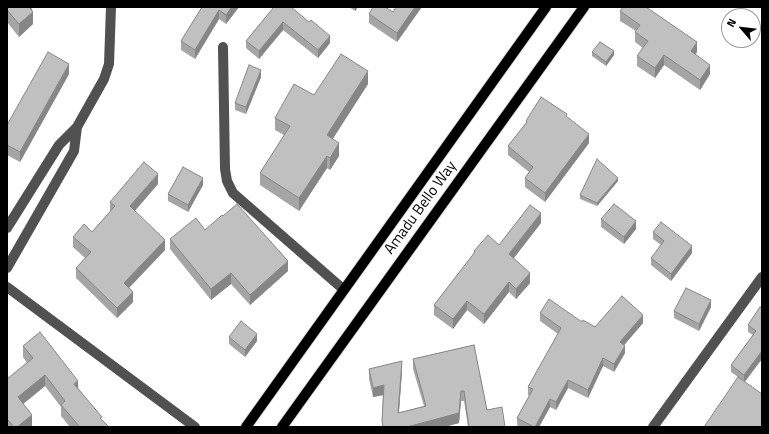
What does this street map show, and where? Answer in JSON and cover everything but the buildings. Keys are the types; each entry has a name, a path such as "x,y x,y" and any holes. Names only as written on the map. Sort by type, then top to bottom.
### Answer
{"main road":[{"name":"Amadu Bello Way","path":"246,427 343,289 546,7"},
{"name":"Amadu Bello Way","path":"282,427 584,7"}],"street":[{"path":"7,228 59,145 76,127 104,80 108,64 111,7"},
{"path":"223,47 225,169 227,181 234,193 343,289"},
{"path":"7,268 74,151 76,127"},
{"path":"653,427 762,277"},
{"path":"7,287 195,427"}]}
